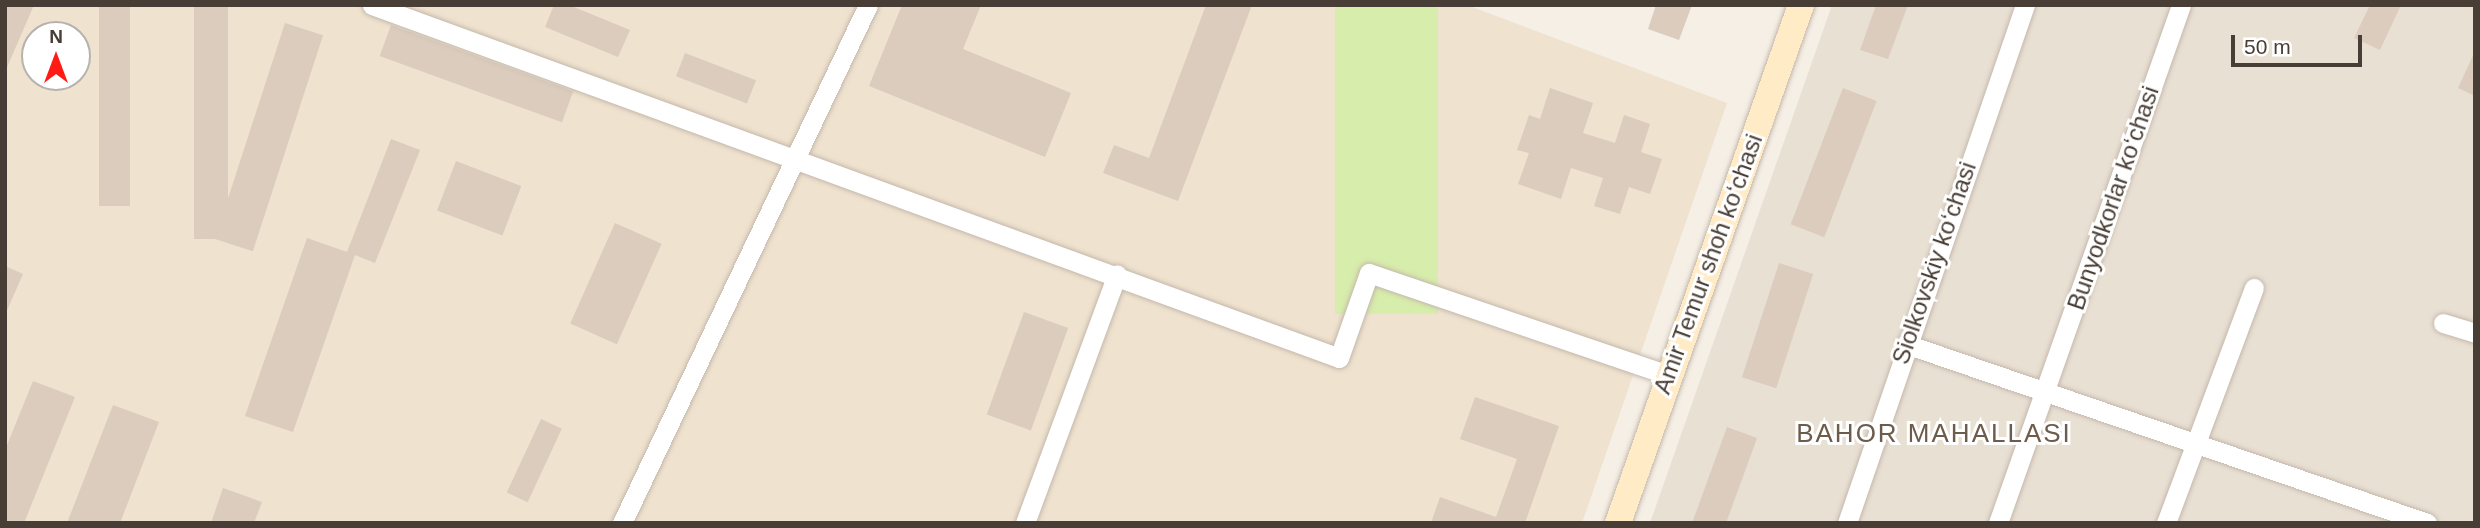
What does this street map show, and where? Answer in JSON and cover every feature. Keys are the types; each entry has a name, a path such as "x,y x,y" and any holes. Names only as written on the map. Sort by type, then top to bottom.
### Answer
{"main road":[{"name":"Amir Temur shoh ko‘chasi","path":"1618,523 1668,375 1801,5"}],"street":[{"path":"372,5 1117,274 1339,358 1369,273 1668,375"},
{"path":"622,523 798,161 868,5"},
{"name":"Siolkovskiy ko‘chasi","path":"1847,523 1906,344 2025,5"},
{"name":"Bunyodkorlar ko‘chasi","path":"1998,523 2181,5"},
{"path":"1025,523 1117,274"},
{"path":"2165,523 2254,288"},
{"path":"2442,323 2475,334"},
{"path":"1906,344 2427,523"}],"shaded area":[{"path":"5,5 1467,5 1727,103 1582,523 5,523"},
{"path":"1832,5 2475,5 2475,523 1650,523"}],"green space":[{"path":"1335,5 1438,5 1438,314 1335,314"}],"building":[{"path":"5,5 34,5 27,21 21,21 21,35 5,72"},
{"path":"99,5 130,5 130,206 99,206"},
{"path":"194,5 228,5 228,239 194,239"},
{"path":"554,5 569,5 630,30 618,57 545,27"},
{"path":"902,5 981,5 963,49 1071,93 1045,157 869,86"},
{"path":"1206,5 1252,5 1178,201 1103,173 1114,145 1149,158"},
{"path":"1656,5 1692,5 1679,40 1648,29"},
{"path":"1876,5 1908,5 1888,59 1860,50"},
{"path":"2370,5 2401,5 2380,50 2354,38"},
{"path":"285,23 323,35 253,251 215,239"},
{"path":"391,25 573,91 562,122 380,56"},
{"path":"2475,51 2475,96 2458,88"},
{"path":"685,53 756,80 747,104 676,76"},
{"path":"1550,88 1593,103 1583,133 1615,143 1624,115 1650,124 1641,152 1662,159 1650,194 1629,187 1620,214 1594,206 1603,178 1571,168 1561,199 1518,184 1529,153 1517,150 1529,115 1540,119"},
{"path":"1843,88 1877,101 1824,237 1791,224"},
{"path":"391,139 420,150 375,263 355,255 293,432 245,416 307,238 347,252"},
{"path":"456,161 521,186 502,236 437,210"},
{"path":"615,223 662,244 617,344 570,323"},
{"path":"1779,263 1813,274 1776,388 1742,377"},
{"path":"5,266 23,274 5,315"},
{"path":"1024,312 1068,328 1031,431 987,414"},
{"path":"33,381 75,397 24,523 5,523 5,450"},
{"path":"1475,397 1559,426 1525,523 1431,523 1440,497 1496,517 1517,459 1460,439"},
{"path":"113,405 159,422 120,523 67,523"},
{"path":"541,419 562,429 528,502 507,492"},
{"path":"1727,427 1757,438 1726,523 1692,523"},
{"path":"223,488 262,502 254,523 211,523"}],"district":[{"name":"BAHOR MAHALLASI","path":"1934,434"}]}
